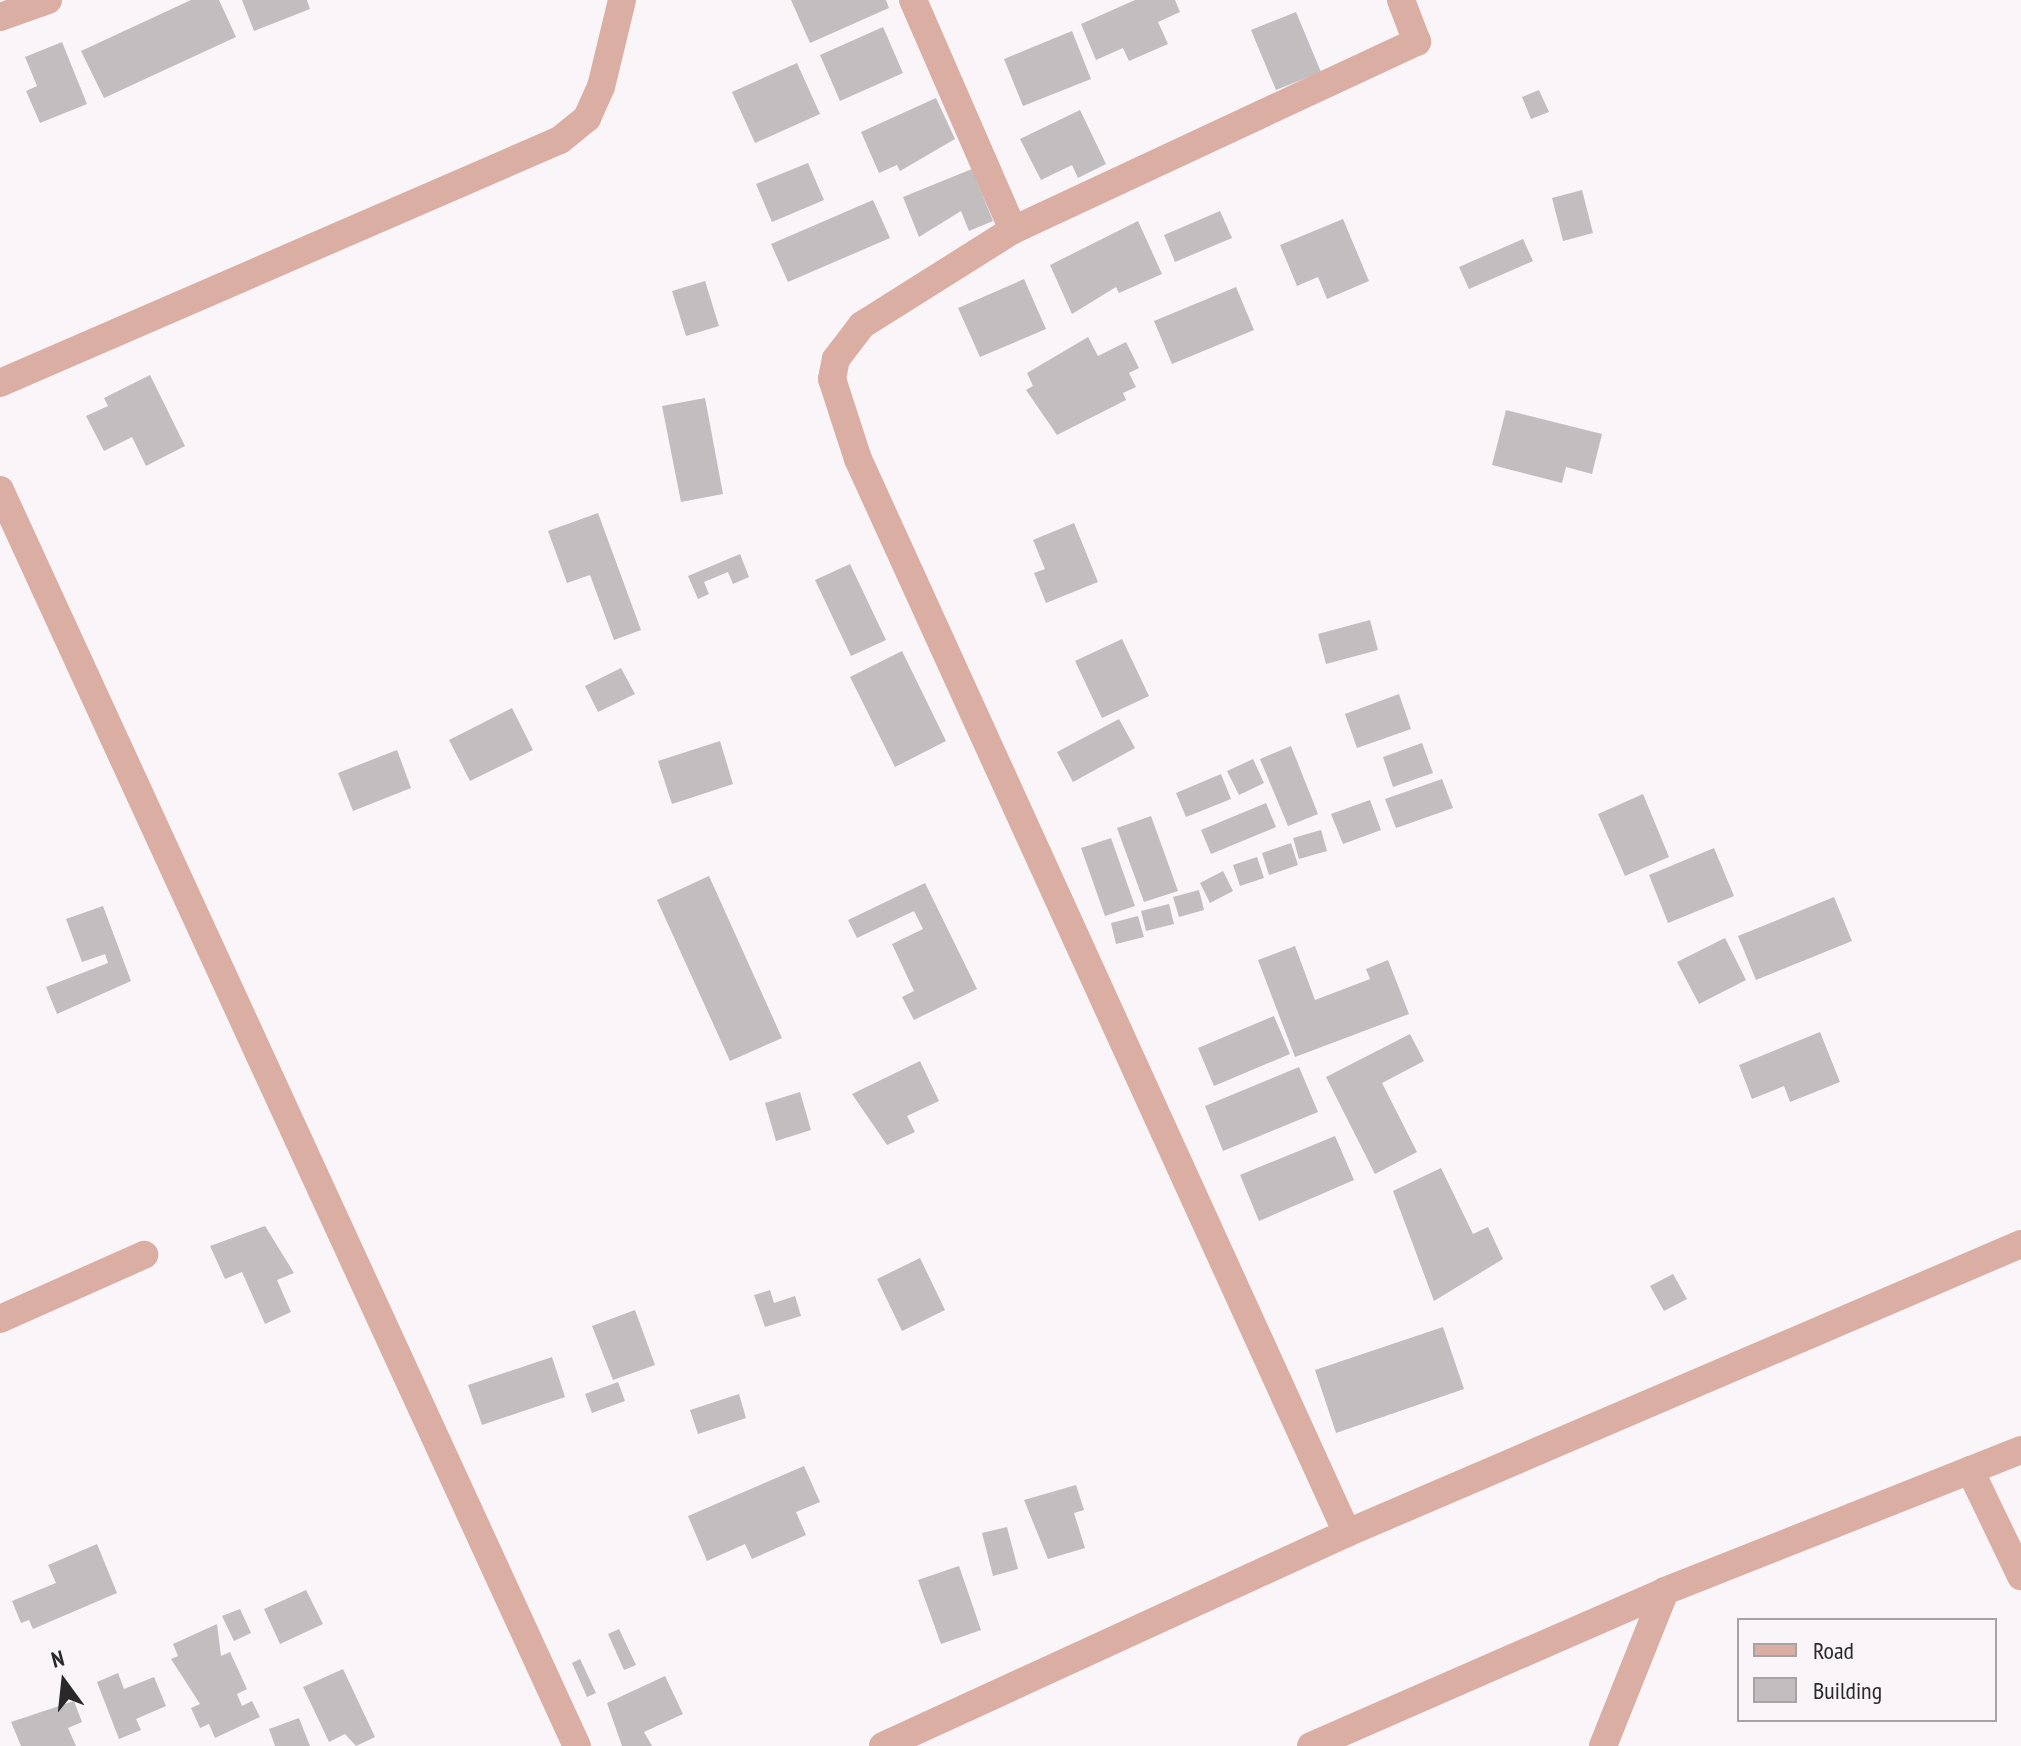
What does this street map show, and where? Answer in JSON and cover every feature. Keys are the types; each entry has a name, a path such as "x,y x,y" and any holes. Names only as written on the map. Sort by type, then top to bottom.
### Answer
{"street":[{"path":"0,17 48,0"},
{"path":"0,383 560,140 587,118 601,87 622,0"},
{"path":"913,0 1013,230"},
{"path":"1347,1533 858,459 832,379 836,359 862,325 1013,230 1417,42 1401,0"},
{"path":"0,490 6,528 56,607 577,1746"},
{"path":"883,1746 1347,1533 2021,1244"},
{"path":"0,1319 144,1255"},
{"path":"1311,1746 1665,1591 2021,1450"},
{"path":"1970,1470 2021,1576"},
{"path":"1603,1746 1665,1591"}],"building":[{"path":"191,0 219,0 236,37 104,98 81,51"},
{"path":"242,0 307,0 310,9 254,31"},
{"path":"791,0 886,0 889,8 810,43"},
{"path":"1135,0 1175,0 1180,12 1158,22 1168,44 1129,61 1123,48 1096,60 1081,24"},
{"path":"1296,12 1321,72 1276,90 1251,30"},
{"path":"883,27 903,73 840,101 820,55"},
{"path":"1072,31 1091,79 1023,106 1004,59"},
{"path":"62,42 87,104 40,123 26,91 37,86 25,57"},
{"path":"797,63 820,114 755,143 732,92"},
{"path":"1539,90 1549,112 1531,119 1522,97"},
{"path":"936,98 955,139 900,171 897,165 879,173 861,132"},
{"path":"1080,110 1106,164 1078,178 1072,165 1041,180 1020,139"},
{"path":"808,163 824,200 772,222 756,184"},
{"path":"972,169 993,221 969,231 961,211 919,237 903,197"},
{"path":"1582,190 1593,233 1563,241 1552,198"},
{"path":"873,200 890,238 788,282 771,244"},
{"path":"1220,211 1232,238 1175,262 1164,235"},
{"path":"1343,219 1369,281 1327,299 1318,277 1297,286 1280,245"},
{"path":"1138,221 1162,274 1119,293 1116,287 1072,314 1050,265"},
{"path":"1523,239 1533,261 1469,289 1459,267"},
{"path":"1024,279 1046,329 980,357 958,308"},
{"path":"705,281 719,326 686,336 672,291"},
{"path":"1236,287 1254,330 1172,364 1154,321"},
{"path":"1088,337 1098,356 1126,342 1139,368 1129,373 1136,387 1123,393 1126,400 1057,435 1026,390 1033,386 1027,373"},
{"path":"150,375 185,446 146,466 132,437 104,451 86,416 108,406 104,398"},
{"path":"705,398 723,494 681,502 662,406"},
{"path":"1506,410 1602,434 1592,474 1566,467 1562,483 1492,465"},
{"path":"598,513 641,630 614,640 590,575 567,583 548,531"},
{"path":"1074,523 1098,582 1046,603 1034,573 1045,569 1033,540"},
{"path":"740,554 749,577 733,584 728,572 704,582 709,594 698,599 688,576"},
{"path":"850,564 886,640 851,656 815,580"},
{"path":"1370,620 1378,650 1326,664 1318,634"},
{"path":"1122,639 1149,696 1102,718 1075,661"},
{"path":"902,651 946,741 895,767 850,677"},
{"path":"621,668 635,694 598,712 585,686"},
{"path":"1399,694 1411,729 1357,748 1345,714"},
{"path":"512,708 533,750 470,781 449,740"},
{"path":"1119,719 1135,748 1073,782 1057,752"},
{"path":"720,741 733,784 672,804 658,761"},
{"path":"1422,743 1433,773 1393,787 1383,757"},
{"path":"1291,746 1318,814 1288,826 1260,759"},
{"path":"397,750 411,788 353,811 338,773"},
{"path":"1253,759 1264,783 1239,795 1227,771"},
{"path":"1221,774 1231,799 1186,817 1176,793"},
{"path":"1442,779 1453,808 1396,828 1385,799"},
{"path":"1643,794 1669,857 1625,876 1598,814"},
{"path":"1370,800 1381,830 1343,844 1331,814"},
{"path":"1266,803 1276,827 1211,854 1201,830"},
{"path":"1151,816 1178,891 1144,902 1117,828"},
{"path":"1321,830 1327,851 1299,859 1293,838"},
{"path":"1111,838 1135,906 1105,916 1081,848"},
{"path":"1291,843 1298,865 1269,875 1262,853"},
{"path":"1714,848 1734,896 1668,923 1649,875"},
{"path":"1257,857 1264,878 1240,886 1233,865"},
{"path":"1223,871 1233,891 1210,903 1200,883"},
{"path":"709,876 782,1038 730,1061 657,900"},
{"path":"925,883 977,989 914,1020 902,997 914,991 892,944 923,929 914,911 857,938 848,920"},
{"path":"1199,890 1204,910 1179,917 1173,897"},
{"path":"1834,897 1852,941 1756,980 1738,936"},
{"path":"1169,904 1174,924 1146,931 1141,911"},
{"path":"103,906 131,981 57,1014 46,987 108,963 105,954 82,962 66,919"},
{"path":"1138,916 1144,937 1116,944 1111,923"},
{"path":"1725,938 1746,980 1699,1004 1677,962"},
{"path":"1295,946 1315,1000 1370,979 1366,969 1388,960 1409,1014 1295,1057 1258,960"},
{"path":"1274,1016 1290,1054 1214,1086 1198,1048"},
{"path":"1820,1032 1840,1082 1790,1102 1784,1086 1752,1099 1739,1065"},
{"path":"1410,1034 1424,1061 1382,1083 1417,1152 1375,1174 1326,1077"},
{"path":"920,1061 939,1101 907,1116 915,1132 887,1145 852,1094"},
{"path":"1299,1067 1318,1112 1223,1151 1205,1106"},
{"path":"800,1092 811,1130 776,1141 765,1103"},
{"path":"1335,1136 1354,1180 1259,1221 1240,1175"},
{"path":"1441,1168 1473,1234 1488,1227 1503,1259 1434,1301 1393,1191"},
{"path":"265,1226 294,1273 277,1280 291,1312 265,1324 242,1272 225,1279 210,1246"},
{"path":"920,1258 945,1310 902,1331 877,1279"},
{"path":"1673,1274 1687,1299 1664,1311 1650,1286"},
{"path":"770,1290 774,1303 795,1296 801,1316 765,1327 754,1295"},
{"path":"635,1310 655,1365 613,1380 592,1326"},
{"path":"1443,1327 1464,1389 1336,1433 1315,1370"},
{"path":"552,1357 565,1397 482,1425 468,1385"},
{"path":"618,1382 625,1401 592,1413 585,1394"},
{"path":"739,1394 746,1418 698,1434 690,1410"},
{"path":"804,1466 820,1502 796,1512 806,1535 752,1559 745,1544 707,1561 688,1516"},
{"path":"1076,1485 1084,1510 1074,1513 1085,1548 1048,1559 1024,1500"},
{"path":"1007,1527 1018,1569 993,1576 982,1533"},
{"path":"97,1544 117,1593 33,1629 29,1620 21,1623 12,1601 56,1583 48,1565"},
{"path":"959,1566 981,1630 941,1644 918,1580"},
{"path":"306,1590 323,1624 280,1644 264,1609"},
{"path":"240,1609 251,1633 234,1641 222,1616"},
{"path":"217,1624 221,1656 230,1652 247,1689 237,1694 242,1706 252,1701 260,1717 215,1738 209,1724 200,1728 191,1708 200,1704 171,1659 178,1656 173,1644"},
{"path":"619,1629 636,1665 624,1670 608,1634"},
{"path":"580,1659 596,1693 587,1697 572,1663"},
{"path":"343,1669 375,1737 356,1746 345,1734 329,1742 303,1687"},
{"path":"118,1673 124,1689 154,1677 166,1706 136,1719 141,1730 119,1739 97,1682"},
{"path":"665,1676 683,1714 644,1732 652,1746 622,1746 607,1703"},
{"path":"74,1701 82,1722 68,1728 76,1746 21,1746 11,1722"},
{"path":"299,1718 310,1746 275,1746 269,1729"}]}
